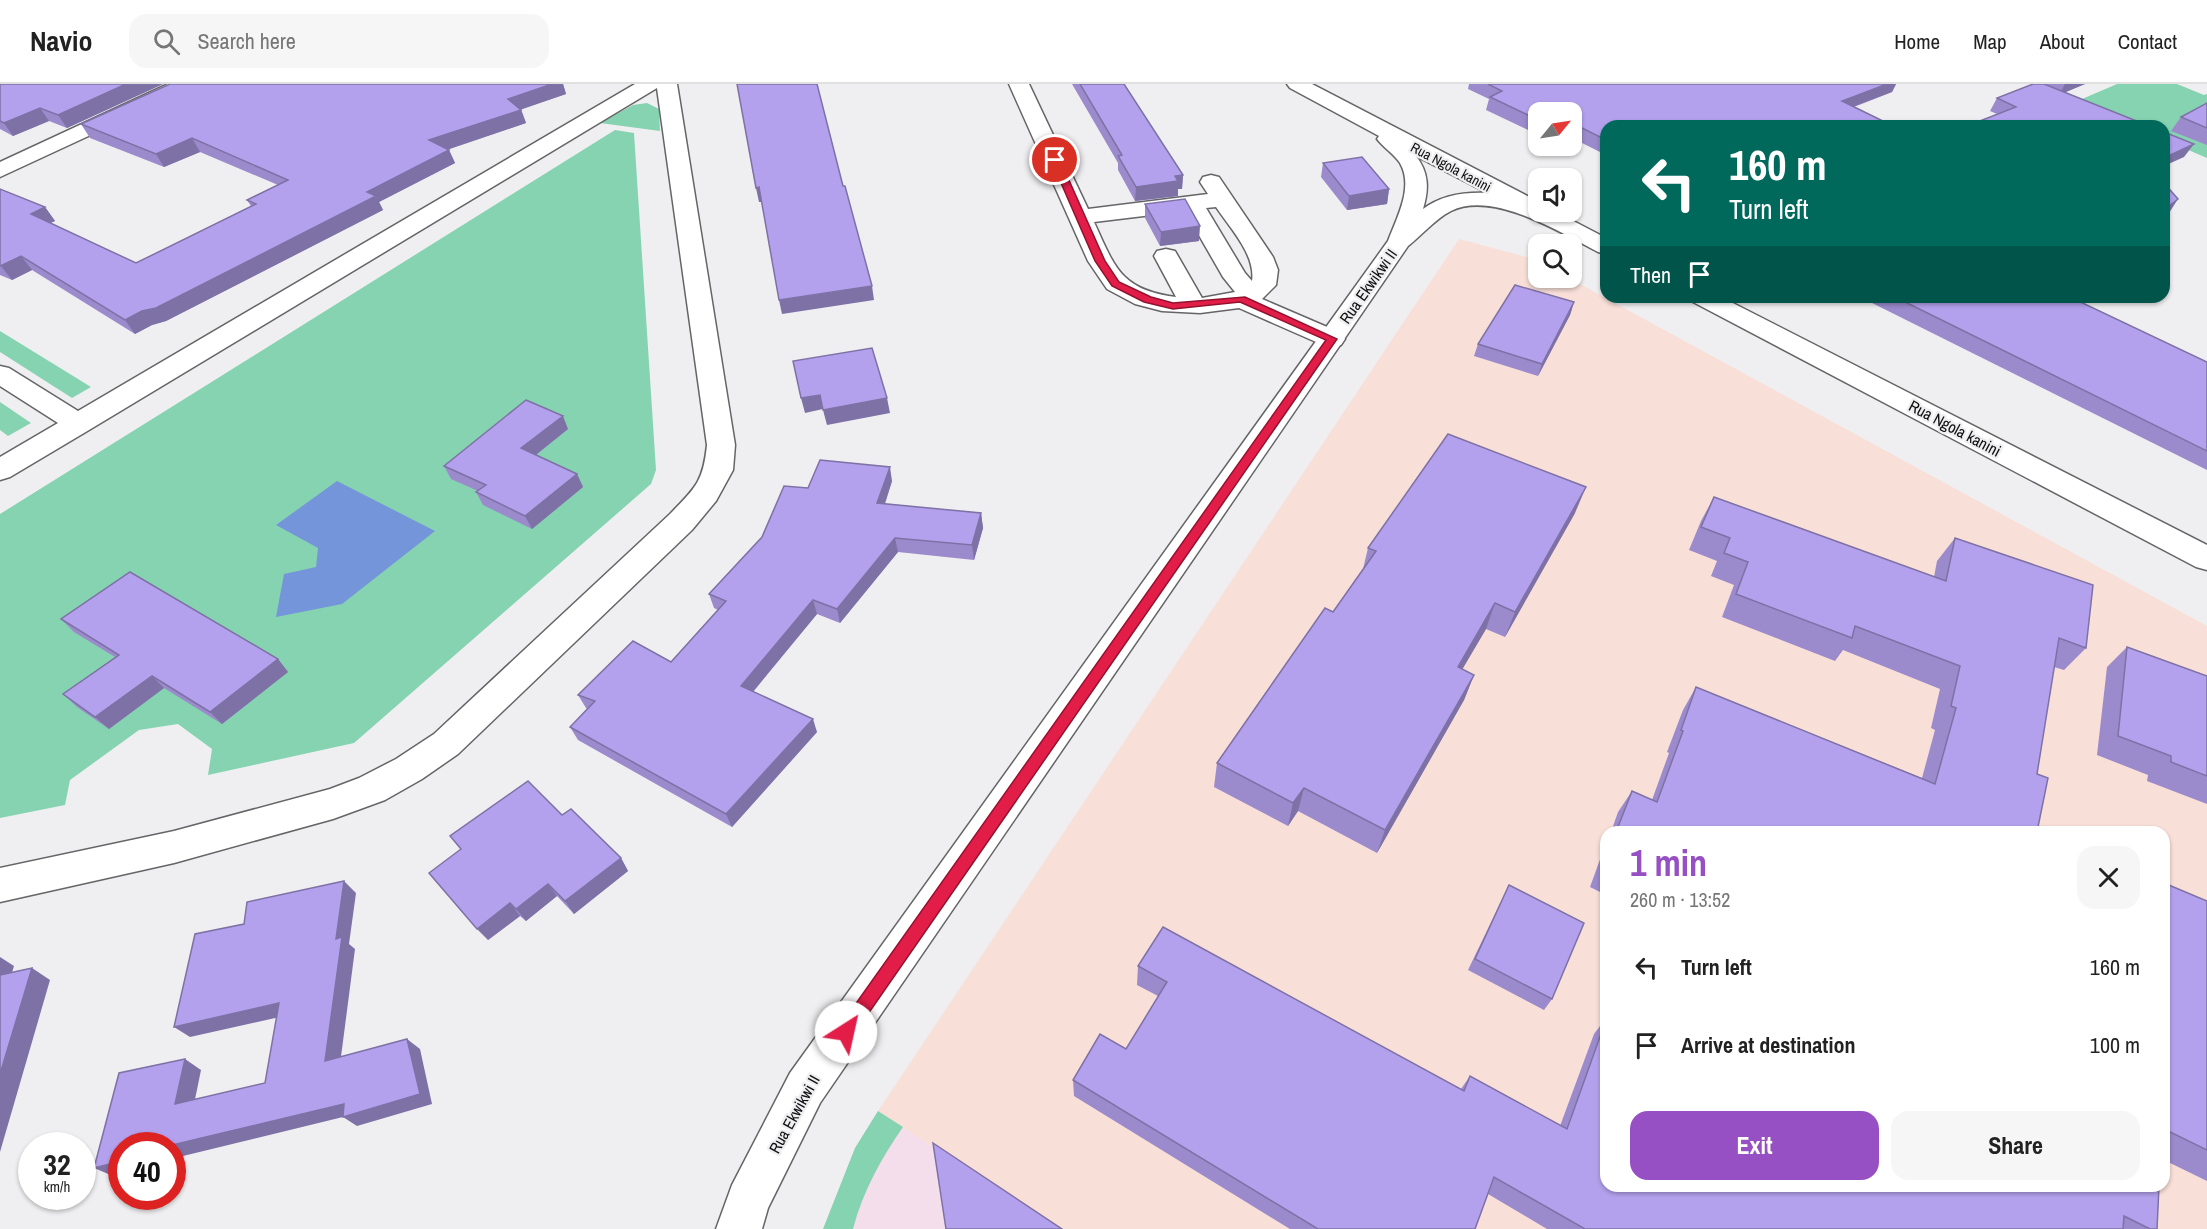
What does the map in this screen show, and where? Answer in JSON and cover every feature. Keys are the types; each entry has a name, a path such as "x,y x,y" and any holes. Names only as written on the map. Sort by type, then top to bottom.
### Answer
{"street":[{"path":"0,170 185,84"},
{"path":"2,466 79,424 650,84"},
{"path":"0,885 174,847 305,812 372,789 409,769 446,744 681,522 706,494 718,470 721,445 667,84"},
{"path":"1019,84 1082,217 1100,261 1116,284 1148,300 1173,306 1246,297 1264,285 1266,270 1260,258 1216,191 1191,203 1082,217"},
{"name":"Rua Ngola kanini","path":"1297,84 1528,207"},
{"name":"Rua Ekwikwi II","path":"739,1229 748,1201 806,1088 1400,241 1418,193 1416,177 1408,159 1395,144 1360,117"},
{"name":"Rua Ekwikwi II","path":"1400,241 1442,207 1456,202 1488,200 1528,209"},
{"path":"1191,203 1246,297 1332,339"},
{"name":"Rua Ngola kanini","path":"1557,222 1600,244"},
{"path":"1166,256 1193,305"},
{"name":"Rua Ngola kanini","path":"1714,303 2207,559"},
{"path":"0,374 79,424"}],"shaded area":[{"path":"1459,239 1528,257 1528,288 1582,288 1582,285 1600,295 1600,303 1615,303 2207,626 2207,1229 1057,1229 878,1111"},
{"path":"878,1111 1057,1229 823,1229 855,1148"}],"green space":[{"path":"2117,84 2177,84 2204,95 2207,94 2207,158 2170,142 2170,120 2118,120 2075,102"},
{"path":"647,103 659,109 660,131 600,123 633,105"},
{"path":"615,130 634,133 656,470 651,484 354,743 208,775 212,749 178,724 139,730 70,780 65,805 0,818 0,514"},
{"path":"0,331 91,387 72,398 0,352"},
{"path":"0,402 31,423 8,436 0,430"},
{"path":"878,1111 903,1127 874,1176 853,1229 823,1229 855,1148"}],"water":[{"path":"337,481 435,531 342,604 276,617 284,574 316,567 318,548 276,525"}],"building":[{"path":"0,84 126,84 58,115 40,108 4,123 0,121"},
{"path":"170,84 552,84 508,99 521,110 429,140 449,150 367,192 376,196 156,308 142,311 125,320 21,256 0,266 0,189 45,207 31,214 136,263 256,204 247,200 288,180 192,138 156,154 81,124"},
{"path":"737,84 817,84 872,286 779,300 759,187 756,188"},
{"path":"1080,84 1124,84 1183,175 1175,176 1178,181 1136,187 1118,156 1122,155"},
{"path":"1488,84 1887,84 1842,101 1881,120 1600,120 1600,137 1582,128 1582,102 1528,102 1528,115 1490,97 1502,91"},
{"path":"2033,84 2044,84 2134,120 1982,120 2016,107 1997,98"},
{"path":"2207,103 2207,128 2181,117"},
{"path":"2170,134 2194,144 2170,155"},
{"path":"1362,157 1389,189 1349,196 1323,163"},
{"path":"2170,190 2178,199 2170,205"},
{"path":"1185,199 1200,226 1161,232 1145,204"},
{"path":"1515,285 1574,302 1542,364 1478,344"},
{"path":"1907,303 2083,303 2207,362 2207,451"},
{"path":"872,348 887,398 823,410 820,395 801,398 793,361"},
{"path":"526,400 563,416 521,448 577,474 525,516 476,492 486,485 444,466"},
{"path":"1448,434 1586,487 1515,612 1495,603 1458,667 1474,675 1385,830 1304,788 1293,803 1217,763 1325,608 1333,612 1376,551 1368,548"},
{"path":"820,460 890,467 877,503 981,513 972,545 895,538 837,609 813,600 741,686 813,719 726,814 570,727 595,701 578,695 633,641 671,662 726,601 709,594 762,537 784,486 808,488"},
{"path":"1714,497 1946,581 1955,538 2093,585 2086,648 2059,638 2037,774 2048,778 2038,826 1618,826 1632,791 1657,802 1683,731 1681,730 1696,687 1935,784 1956,708 1951,706 1960,666 1855,626 1852,638 1736,594 1748,562 1724,553 1730,538 1701,527"},
{"path":"130,572 278,659 210,712 152,676 95,717 63,694 119,655 61,619"},
{"path":"2127,647 2207,676 2207,776 2171,762 2171,756 2118,736"},
{"path":"528,781 562,815 571,809 621,858 565,901 548,884 516,909 510,903 477,929 429,873 461,849 450,836"},
{"path":"344,881 336,939 342,937 325,1061 407,1039 420,1094 343,1117 344,1104 186,1142 186,1132 108,1132 108,1164 96,1168 119,1073 185,1059 175,1104 265,1083 279,1003 174,1027 195,934 244,924 247,902"},
{"path":"1509,885 1584,923 1552,999 1475,959"},
{"path":"2170,886 2207,901 2207,1150 2170,1132"},
{"path":"1163,927 1464,1091 1470,1076 1567,1129 1600,1037 1600,1192 2159,1192 2157,1229 2150,1229 2124,1216 2123,1229 1585,1229 1494,1177 1475,1229 1318,1229 1073,1080 1100,1034 1126,1049 1167,982 1138,966"},
{"path":"32,968 0,1074 0,975"},
{"path":"933,1143 1062,1229 946,1229"}],"route":[{"path":"846,1032 1332,339 1241,299 1230,302 1173,306 1148,300 1116,284 1100,261 1055,160"}]}
